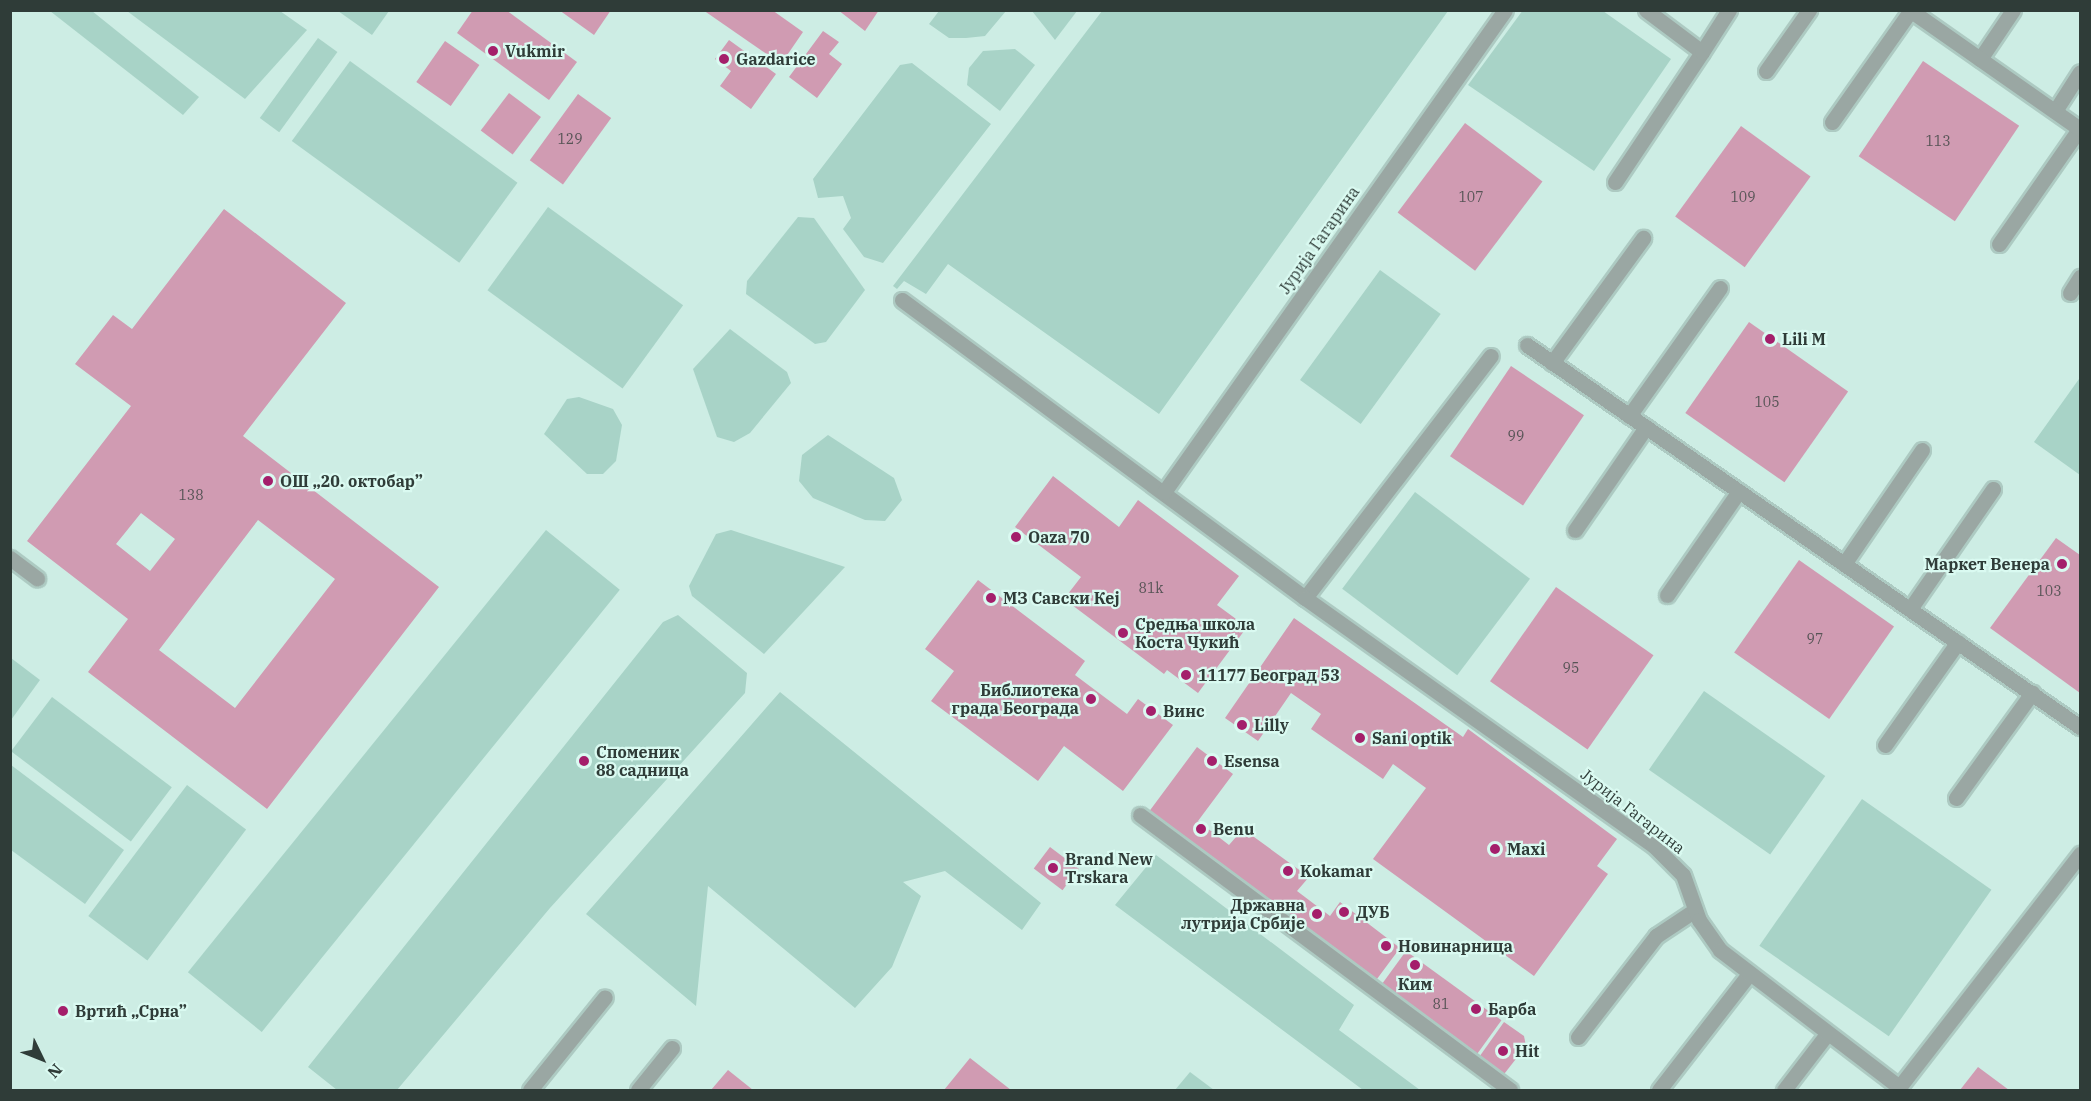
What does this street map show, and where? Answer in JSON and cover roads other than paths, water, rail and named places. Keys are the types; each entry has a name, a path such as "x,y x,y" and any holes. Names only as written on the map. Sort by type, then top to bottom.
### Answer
{"street":[{"name":"Јурија Гагарина","path":"1164,492 1505,10"},
{"path":"1646,10 1702,51"},
{"path":"1615,182 1729,10"},
{"path":"1766,71 1809,10"},
{"path":"1980,59 2013,10"},
{"path":"1832,122 1911,11 2080,128 1999,244"},
{"path":"2055,111 2080,72"},
{"path":"1552,363 1643,238"},
{"path":"2070,293 2080,277"},
{"path":"1629,416 1720,288"},
{"name":"Јурија Гагарина","path":"903,300 1305,598 1653,845 1683,875 1695,910 1720,950 1898,1089 2080,854"},
{"path":"1527,345 2080,727"},
{"path":"1305,598 1491,356"},
{"path":"1575,530 1646,427"},
{"path":"1844,564 1922,450"},
{"path":"1910,609 1993,489"},
{"path":"1667,596 1739,491"},
{"path":"10,558 37,578"},
{"path":"1885,746 1958,642"},
{"path":"1956,798 2032,693"},
{"path":"1140,815 1510,1090"},
{"path":"1578,1037 1656,936 1695,910"},
{"path":"1659,1090 1749,974"},
{"path":"530,1090 605,997"},
{"path":"1784,1090 1827,1034"},
{"path":"638,1090 672,1048"}],"place":[{"name":"Vukmir","path":"493,51"},
{"name":"Gazdarice","path":"724,59"},
{"name":"Lili M","path":"1770,339"},
{"name":"ОШ „20. октобар”","path":"268,481"},
{"name":"Oaza 70","path":"1016,537"},
{"name":"Маркет Венера","path":"2062,564"},
{"name":"МЗ Савски Кеј","path":"991,598"},
{"name":"Средња школа Коста Чукић","path":"1123,633"},
{"name":"11177 Београд 53","path":"1186,675"},
{"name":"Библиотека града Београда","path":"1091,699"},
{"name":"Винс","path":"1151,711"},
{"name":"Lilly","path":"1242,725"},
{"name":"Sani optik","path":"1360,738"},
{"name":"Споменик 88 садница","path":"584,761"},
{"name":"Esensa","path":"1212,761"},
{"name":"Benu","path":"1201,829"},
{"name":"Maxi","path":"1495,849"},
{"name":"Brand New Trskara","path":"1053,868"},
{"name":"Kokamar","path":"1288,871"},
{"name":"ДУБ","path":"1344,912"},
{"name":"Државна лутрија Србије","path":"1317,914"},
{"name":"Новинарница","path":"1386,946"},
{"name":"Ким","path":"1415,965"},
{"name":"Барба","path":"1476,1009"},
{"name":"Вртић „Срна”","path":"63,1011"},
{"name":"Hit","path":"1503,1051"}]}
